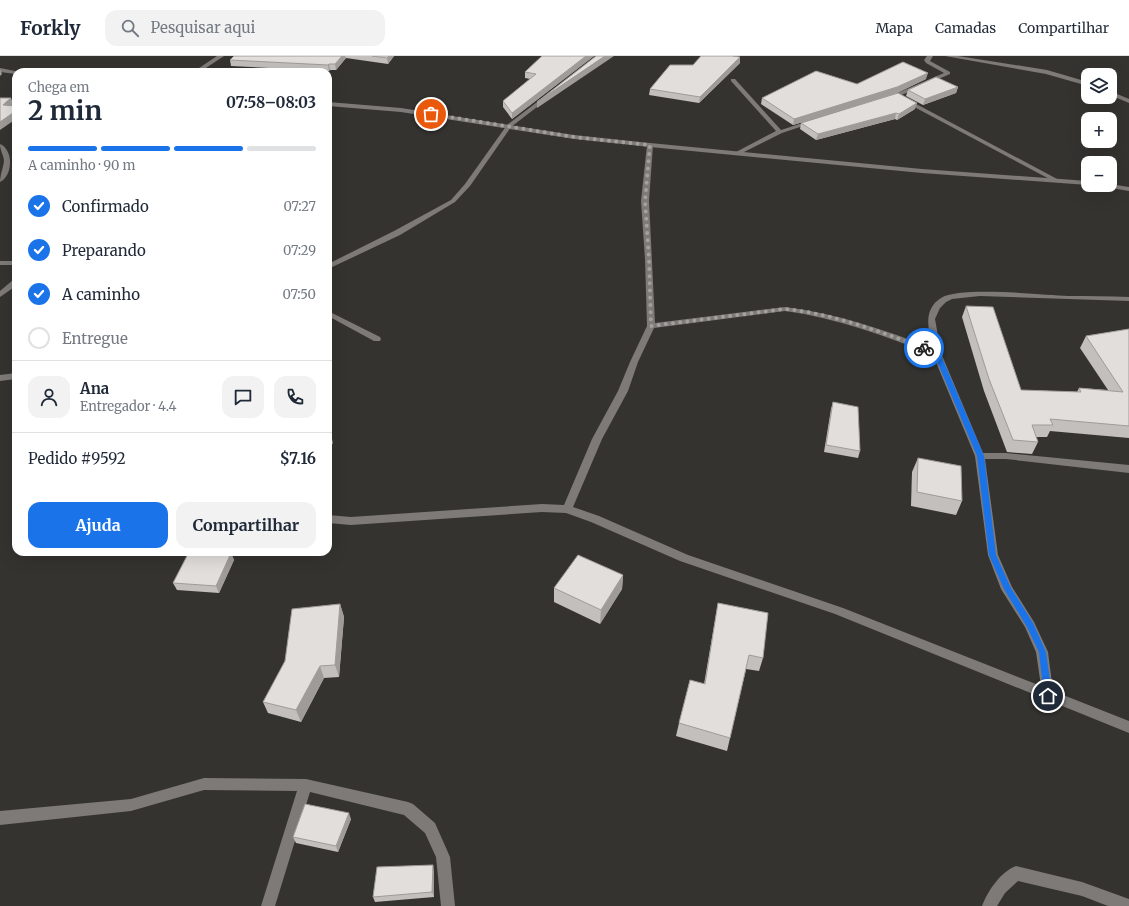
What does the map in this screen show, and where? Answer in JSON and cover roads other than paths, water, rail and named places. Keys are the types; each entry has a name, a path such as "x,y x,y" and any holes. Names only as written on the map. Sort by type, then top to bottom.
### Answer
{"street":[{"path":"202,68 221,56"},
{"path":"880,102 898,96 948,73 928,62 927,60 930,56"},
{"path":"948,56 1047,72 1081,82"},
{"path":"0,70 12,71"},
{"path":"734,80 780,132"},
{"path":"332,265 397,233 453,201 468,185 509,126 552,94"},
{"path":"898,96 1057,180"},
{"path":"1117,96 1129,101"},
{"path":"332,104 401,110 574,137 650,145 922,171 1081,182"},
{"path":"738,153 780,132 820,120"},
{"path":"567,509 596,439 623,391 634,362 651,326 649,259 645,201 650,145"},
{"path":"0,146 6,154 8,164 0,180"},
{"path":"1117,187 1129,189"},
{"path":"0,263 12,263"},
{"path":"0,295 12,285"},
{"path":"1048,696 1042,652 1030,625 1008,589 993,555 980,456 937,353 931,319 936,307 950,296 980,294 1129,299"},
{"path":"651,326 785,309 806,311 859,324 937,353"},
{"path":"332,315 377,339"},
{"path":"0,378 12,376"},
{"path":"980,456 1006,456 1129,469"},
{"path":"332,519 351,521 542,508 567,509 595,519 684,558 839,611 991,671 1048,696 1129,728"},
{"path":"0,818 131,805 204,784 306,785 408,809 430,828 443,857 448,906"},
{"path":"268,906 306,785"},
{"path":"989,906 1000,888 1016,873 1082,890 1128,906"}]}
